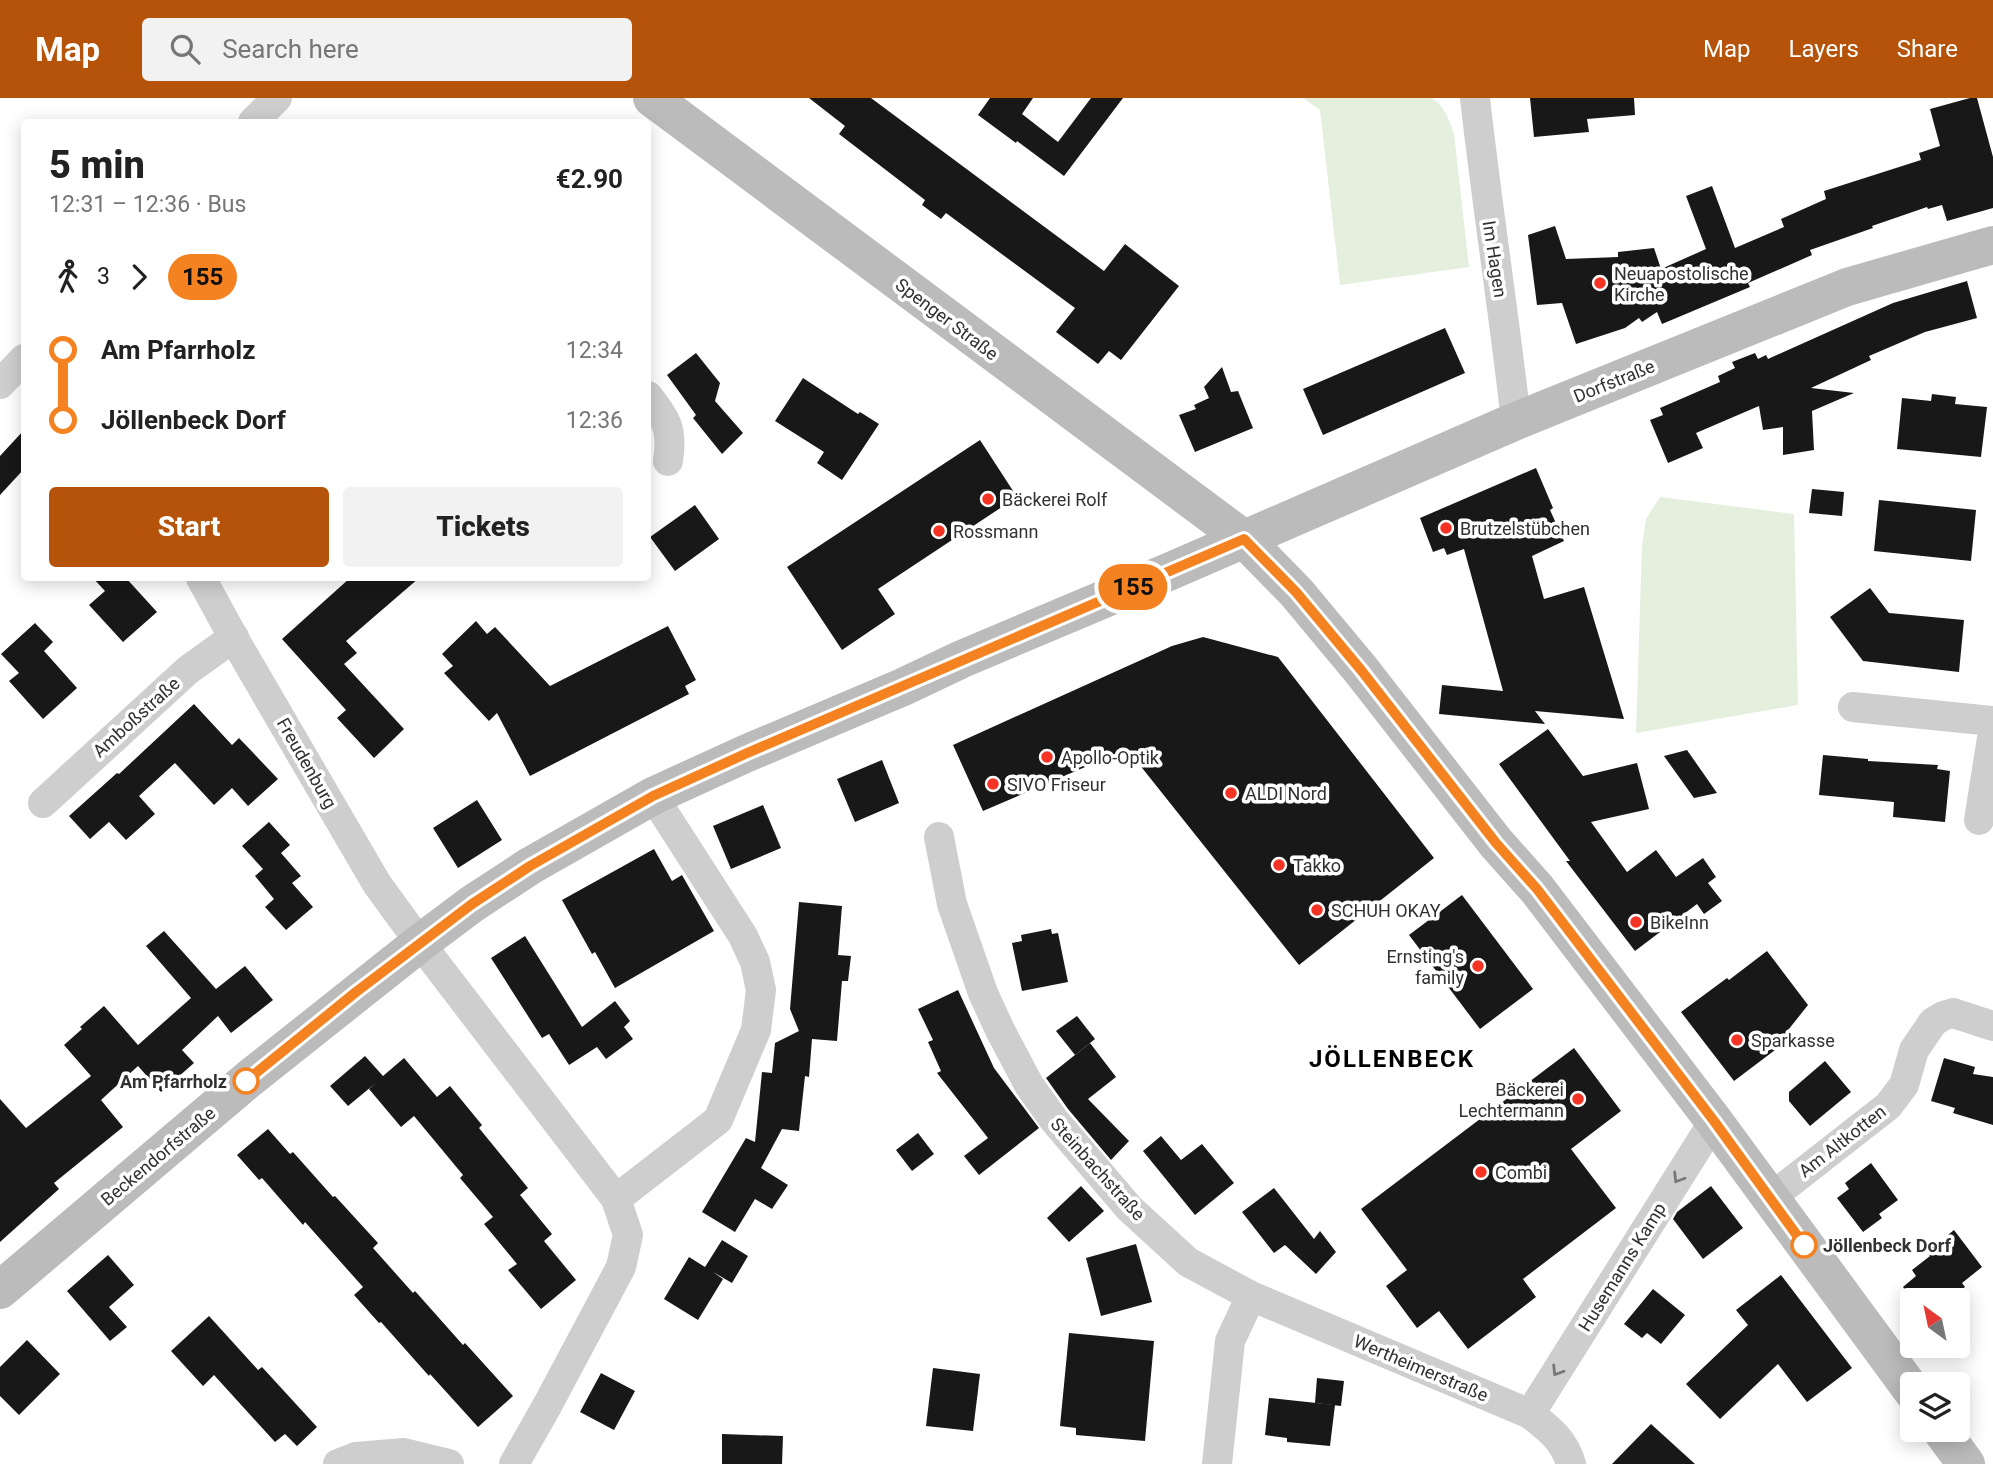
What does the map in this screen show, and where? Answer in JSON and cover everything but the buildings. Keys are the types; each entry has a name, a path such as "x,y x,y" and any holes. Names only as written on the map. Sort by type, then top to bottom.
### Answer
{"main road":[{"name":"Spenger Straße","path":"652,98 1244,539 1296,592 1361,670 1496,843 1537,889 1714,1121 1900,1375"},
{"name":"Dorfstraße","path":"1244,539 1516,421 1847,287 1993,245"},
{"name":"Beckendorfstraße","path":"4,1279 420,943 472,904 530,866 653,796 1244,539"},
{"path":"1950,1442 1966,1464"}],"street":[{"path":"256,119 277,98"},
{"name":"Im Hagen","path":"1475,98 1516,421"},
{"path":"0,384 21,362"},
{"path":"651,401 664,417 668,428 671,440 668,461"},
{"name":"Freudenburg","path":"203,581 377,884 420,943"},
{"name":"Amboßstraße","path":"43,803 188,670 234,637"},
{"path":"1853,708 1993,721"},
{"path":"1985,807 1993,732"},
{"path":"616,1199 718,1120 756,1030 761,990 755,962 743,936 653,796"},
{"name":"Steinbachstraße","path":"939,837 952,904 983,993 1029,1085 1054,1120 1129,1208 1188,1262 1251,1296"},
{"path":"420,943 616,1199 628,1235 621,1267 514,1464"},
{"name":"Am Altkotten","path":"1769,1199 1888,1106 1904,1085 1914,1051 1933,1022 1953,1013 1993,1027"},
{"name":"Husemanns Kamp","path":"1530,1414 1714,1121"},
{"path":"1217,1464 1230,1340 1251,1296"},
{"name":"Wertheimerstraße","path":"1251,1296 1530,1414 1555,1433 1567,1450 1571,1464"},
{"path":"338,1464 356,1457 404,1452 449,1464"}],"green space":[{"path":"1303,98 1432,98 1440,105 1454,134 1469,267 1340,285 1320,110"},
{"path":"1660,497 1794,514 1798,705 1636,733 1642,546 1646,519"}],"bus line":[{"name":"155","path":"246,1081 356,992 472,904 530,866 653,796 962,659 1244,539 1296,592 1361,670 1496,843 1537,889 1714,1121 1804,1245"}],"place":[{"name":"Neuapostolische Kirche","path":"1600,283"},
{"name":"Bäckerei Rolf","path":"988,499"},
{"name":"Brutzelstübchen","path":"1446,528"},
{"name":"Rossmann","path":"939,531"},
{"name":"Apollo-Optik","path":"1047,757"},
{"name":"SIVO Friseur","path":"993,784"},
{"name":"ALDI Nord","path":"1231,793"},
{"name":"Takko","path":"1279,865"},
{"name":"SCHUH OKAY","path":"1317,910"},
{"name":"BikeInn","path":"1636,922"},
{"name":"Ernsting's family","path":"1478,966"},
{"name":"Sparkasse","path":"1737,1040"},
{"name":"Am Pfarrholz","path":"246,1081"},
{"name":"Bäckerei Lechtermann","path":"1578,1099"},
{"name":"Combi","path":"1481,1172"},
{"name":"Jöllenbeck Dorf","path":"1804,1245"}],"district":[{"name":"JÖLLENBECK","path":"1392,1059"}]}
